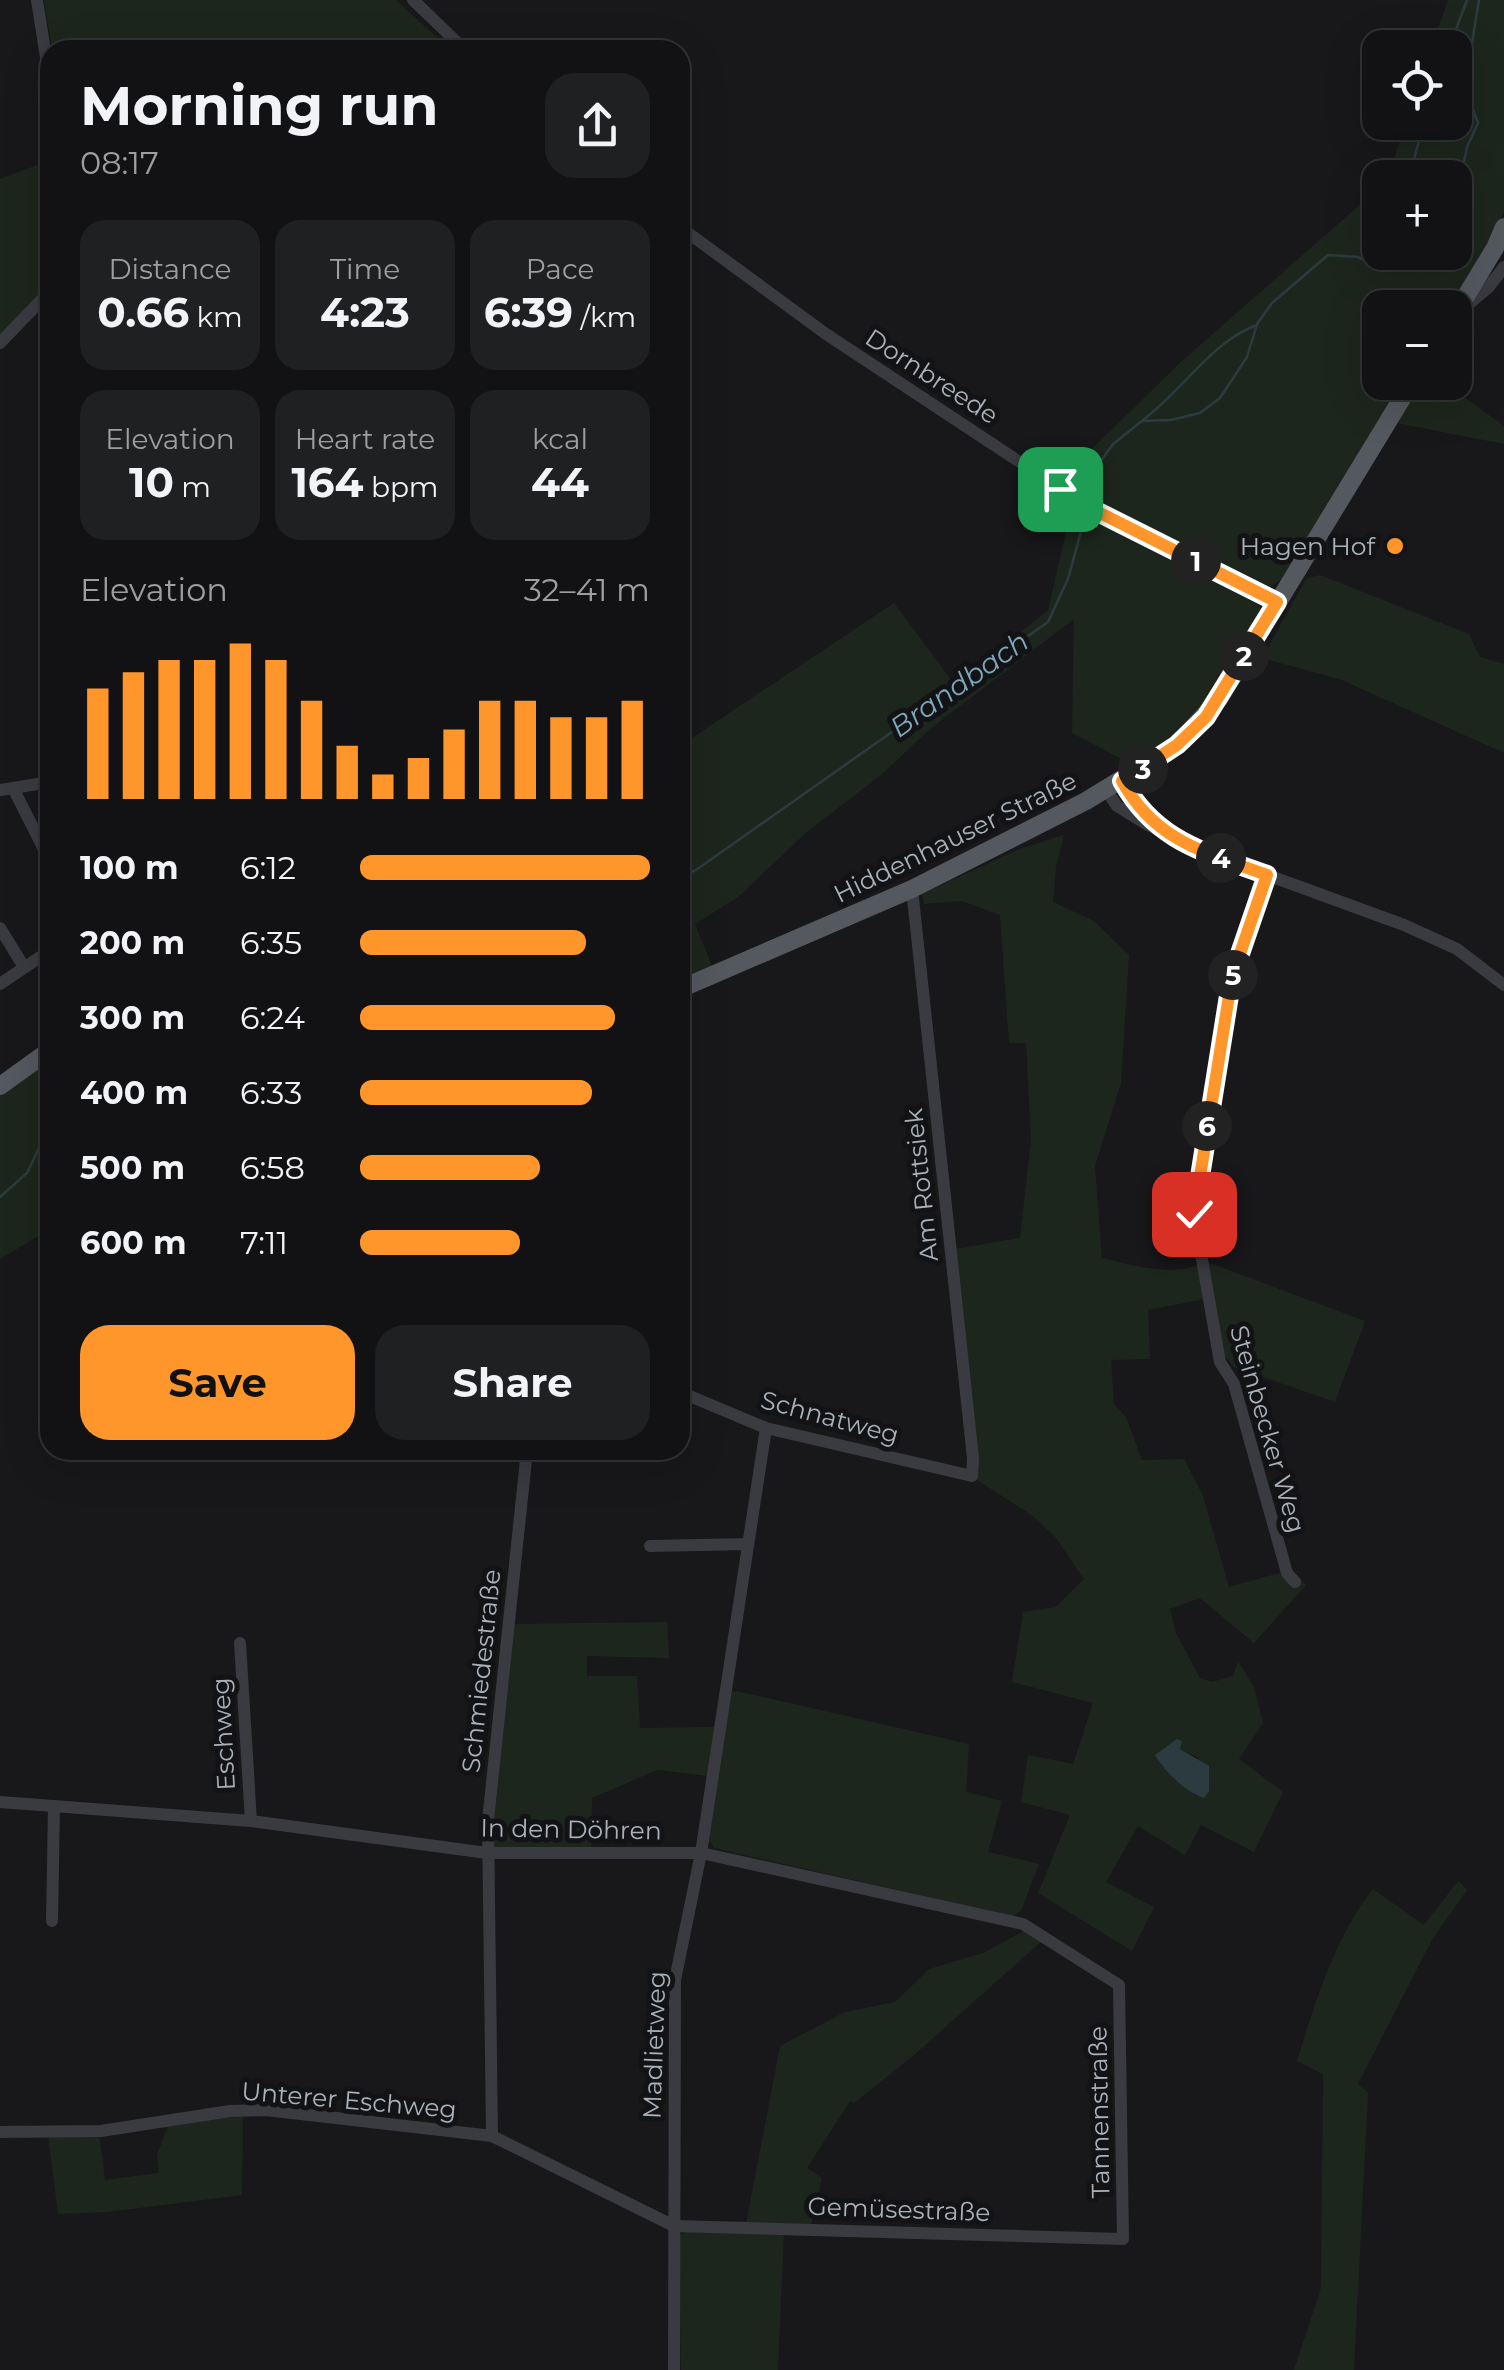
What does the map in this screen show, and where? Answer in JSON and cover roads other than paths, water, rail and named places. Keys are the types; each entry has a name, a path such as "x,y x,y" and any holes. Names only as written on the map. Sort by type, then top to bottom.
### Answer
{"main road":[{"path":"1470,290 1504,227"},
{"name":"Hiddenhauser Straße","path":"690,985 912,889 1114,786 1177,745 1206,717 1401,400"},
{"path":"0,1086 40,1057"}],"street":[{"path":"37,0 43,40"},
{"path":"413,0 454,40"},
{"name":"Dornbreede","path":"690,234 826,334 1060,489 1277,602"},
{"path":"1472,301 1504,267"},
{"path":"0,342 40,301"},
{"path":"40,784 7,789 40,844"},
{"path":"1114,786 1148,820 1174,837 1456,948 1504,985"},
{"name":"Steinbecker Weg","path":"1267,875 1232,977 1194,1214 1220,1362 1234,1384 1286,1573 1296,1582"},
{"name":"Am Rottsiek","path":"912,889 972,1476"},
{"path":"0,928 24,966"},
{"path":"0,984 40,956"},
{"name":"Schnatweg","path":"690,1396 766,1428 972,1476"},
{"name":"Madlietweg","path":"674,2370 675,1980 701,1852 766,1428"},
{"name":"Schmiedestraße","path":"492,2136 486,1853 526,1460"},
{"path":"650,1546 748,1544"},
{"name":"Eschweg","path":"240,1644 251,1821"},
{"name":"In den Döhren","path":"0,1802 251,1821 486,1853 701,1852 1023,1924 1120,1985"},
{"path":"52,1921 54,1806"},
{"name":"Tannenstraße","path":"1120,1985 1124,2238"},
{"name":"Unterer Eschweg","path":"0,2132 101,2131 248,2110 492,2136 674,2226"},
{"name":"Gemüsestraße","path":"674,2226 1124,2238"}],"waterway":[{"path":"1456,30 1467,0"},
{"name":"Brandbach","path":"1464,160 1478,123 1465,87 1479,0"},
{"path":"1414,160 1419,140"},
{"name":"Brandbach","path":"1089,501 1098,465 1113,444 1142,421 1200,413 1220,398 1247,357 1257,324 1272,303 1328,255 1362,259"},
{"path":"1143,420 1224,344 1254,326"},
{"name":"Brandbach","path":"690,873 1048,622 1068,579 1086,513"},
{"path":"0,1197 27,1173 40,1146"}],"place":[{"name":"Hagen Hof","path":"1395,546"}]}
